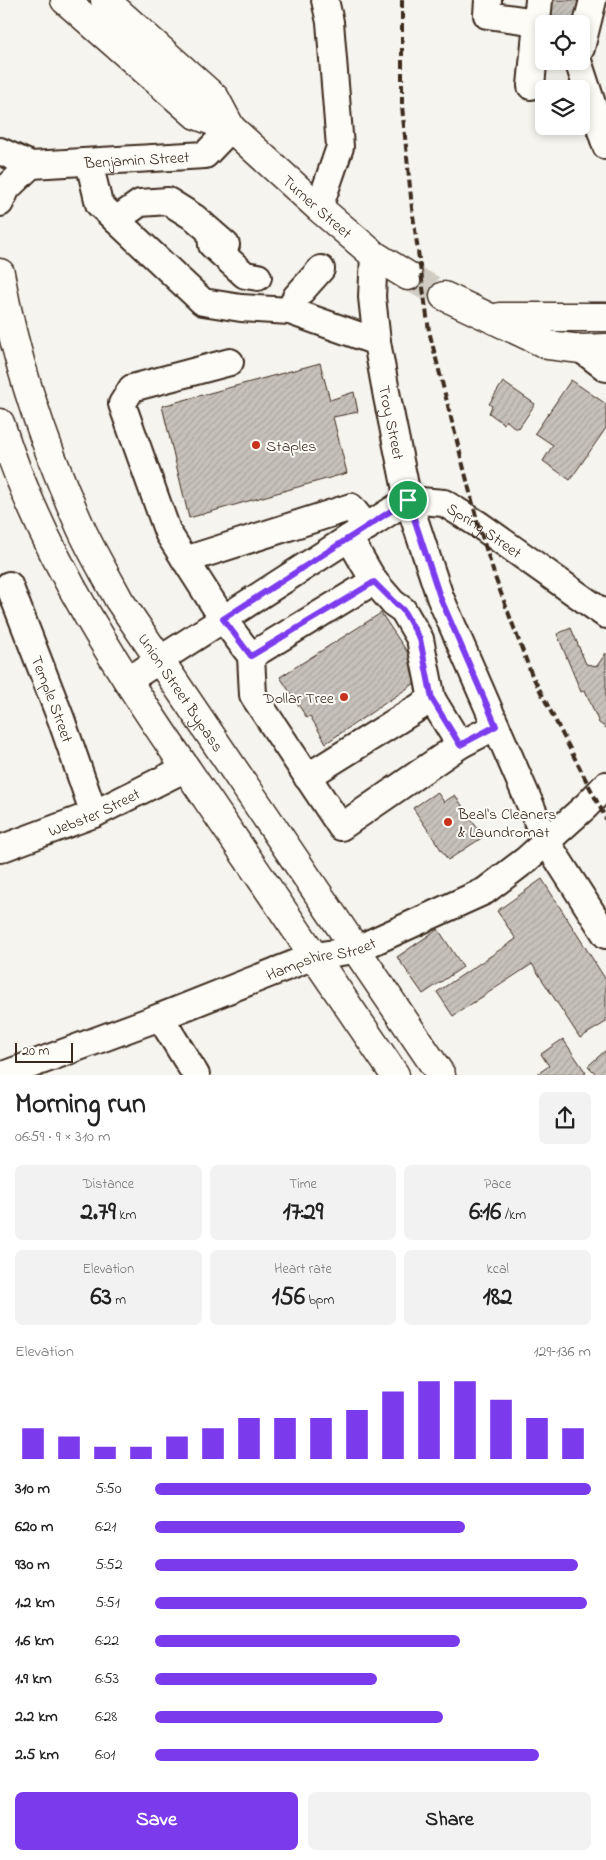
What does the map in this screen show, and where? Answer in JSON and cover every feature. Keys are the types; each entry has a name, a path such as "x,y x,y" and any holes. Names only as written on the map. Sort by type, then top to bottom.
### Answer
{"highway":[{"name":"Turner Street","path":"65,0 196,115 231,128"},
{"name":"Turner Street","path":"105,0 215,98 231,128 319,208 374,254 408,276"},
{"name":"Union Street Bypass","path":"0,273 24,379 52,460 81,528 119,600 441,1075"},
{"path":"444,296 491,316 548,345 594,349"},
{"path":"491,316 606,317"},
{"path":"0,423 11,458 40,528 85,612 127,681 395,1075"}],"street":[{"path":"319,208 340,147 330,22 325,0"},
{"path":"488,0 487,15 538,11"},
{"path":"591,38 593,0"},
{"path":"531,86 535,70"},
{"path":"581,70 606,146"},
{"name":"Benjamin Street","path":"0,151 31,165 205,156 231,128"},
{"path":"89,162 99,204 203,302 242,308 290,311 377,342"},
{"path":"0,203 7,188 31,165"},
{"path":"116,220 140,203 168,201 195,218 218,238 212,245 246,275 253,270 265,309"},
{"name":"Troy Street","path":"374,254 372,297 377,342 408,500 440,597 546,841 606,935"},
{"path":"290,311 296,297 321,269"},
{"path":"594,349 606,368"},
{"path":"230,362 132,388 122,404 168,533 223,619 251,656 253,694 341,827 460,745 496,726"},
{"path":"127,681 408,500"},
{"name":"Spring Street","path":"408,500 444,503 478,524 606,615"},
{"path":"185,560 351,507 374,582 404,628 432,699 460,745"},
{"path":"251,656 374,582"},
{"name":"Temple Street","path":"9,585 61,719 94,814"},
{"path":"307,776 432,699"},
{"name":"Webster Street","path":"0,849 94,814 186,768"},
{"name":"Hampshire Street","path":"3,1075 160,1017 314,956 355,950 485,891 586,806 606,785"},
{"path":"160,1017 196,1075"}],"building":[{"path":"551,0 578,0 576,15 550,15"},
{"name":"Staples","path":"320,363 330,400 354,392 358,412 333,417 347,473 189,518 162,406"},
{"path":"571,380 606,404 606,428 570,480 543,461 553,445 535,433"},
{"path":"503,382 535,404 519,428 517,427 516,429 506,420 504,424 489,413 492,406 489,404"},
{"name":"Dollar Tree","path":"381,613 424,677 326,743 310,716 307,718 280,677"},
{"path":"571,628 586,664 597,666 606,653 606,728 599,723 585,690 581,692 557,634"},
{"name":"Beal's Cleaners & Laundromat","path":"437,792 444,802 455,795 483,837 448,860 413,808"},
{"path":"542,879 606,980 606,1022 580,1038 532,964 453,1016 437,992 516,939 497,911"},
{"path":"438,929 463,967 423,994 397,957"},
{"path":"563,1039 586,1073 583,1075 536,1075 549,1066 541,1054"},
{"path":"606,1050 606,1075 597,1075 588,1066"}],"tunnel":[{"path":"408,276 444,296"}],"railway":[{"path":"402,0 402,106 412,208 429,331 478,524 496,580 531,673 606,819"}],"place":[{"name":"Staples","path":"256,445"},
{"name":"Dollar Tree","path":"344,697"},
{"name":"Beal's Cleaners & Laundromat","path":"448,822"}],"route":[{"path":"408,500 440,597 496,726 460,745 432,699 420,639 403,610 374,582 251,656 223,619 408,500"}]}
